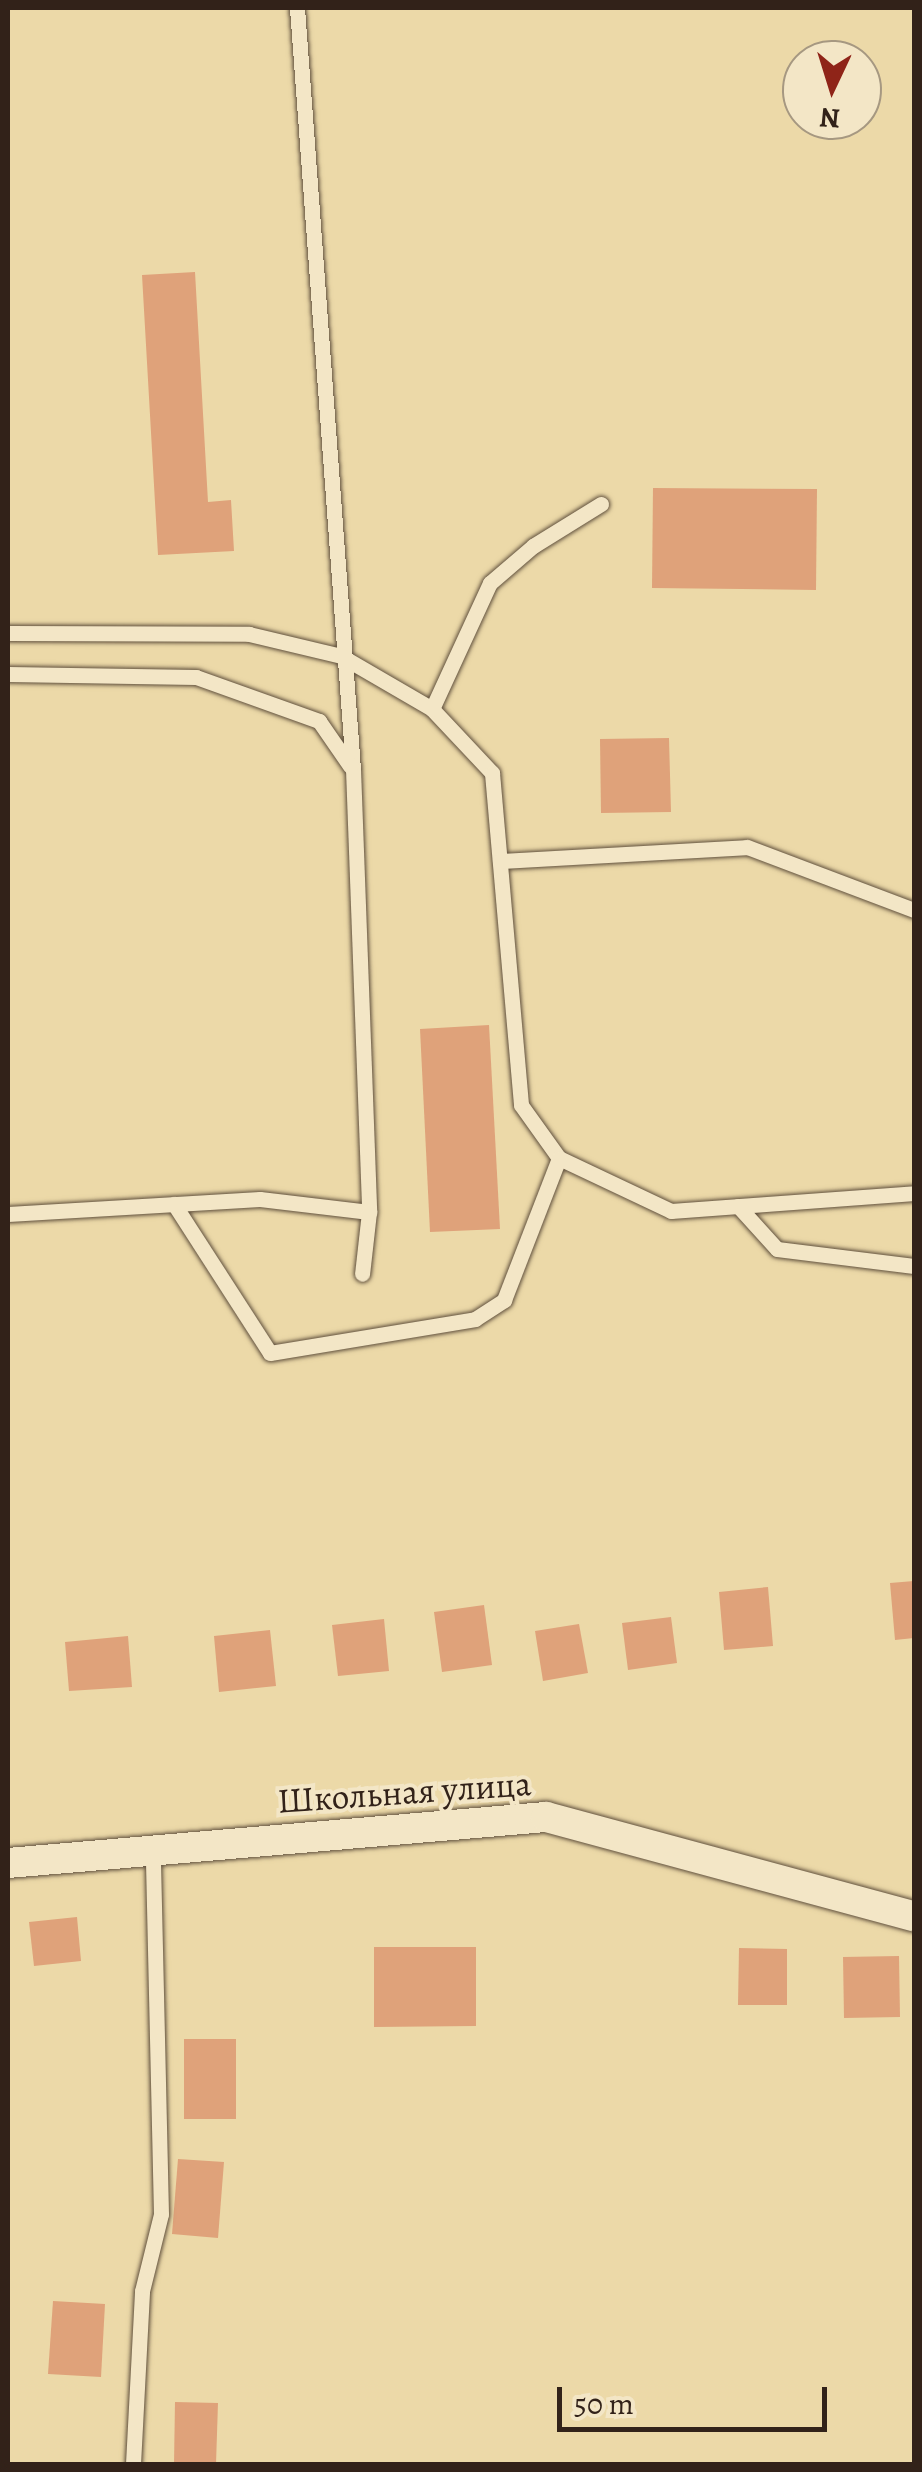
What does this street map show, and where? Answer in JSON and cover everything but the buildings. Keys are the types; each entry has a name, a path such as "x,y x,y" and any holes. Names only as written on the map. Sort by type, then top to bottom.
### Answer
{"street":[{"name":"Школьная улица","path":"8,1863 546,1816 914,1916"}],"lane":[{"path":"297,8 352,770 369,1212 362,1274"},
{"path":"432,710 490,583 533,546 601,504"},
{"path":"8,632 249,634 341,656 432,710 492,773 521,1104 560,1158 671,1211 914,1193"},
{"path":"8,674 196,677 319,721 352,770"},
{"path":"500,862 746,847 914,910"},
{"path":"174,1204 270,1352 287,1350 476,1319 504,1300 560,1158"},
{"path":"8,1214 260,1199 369,1212"},
{"path":"738,1206 777,1248 914,1266"},
{"path":"133,2464 142,2290 161,2214 153,1850"}]}
